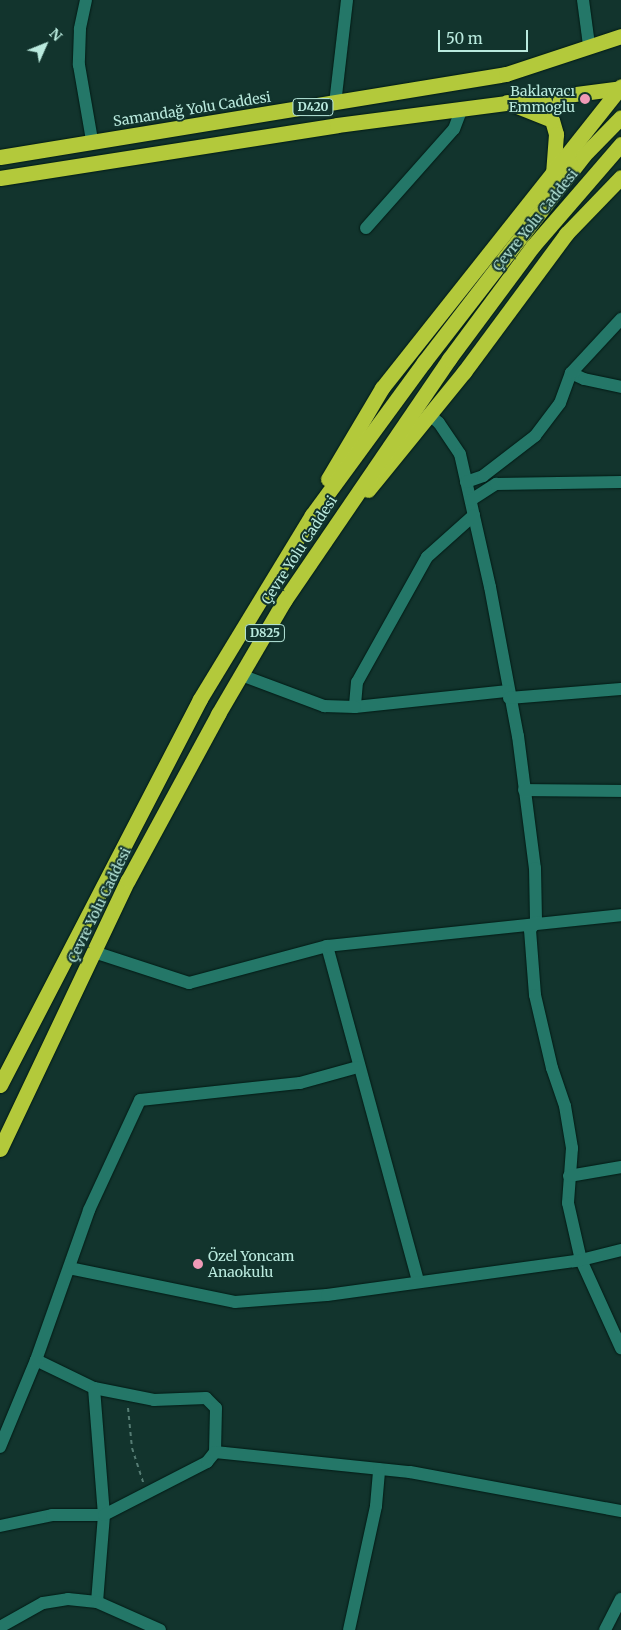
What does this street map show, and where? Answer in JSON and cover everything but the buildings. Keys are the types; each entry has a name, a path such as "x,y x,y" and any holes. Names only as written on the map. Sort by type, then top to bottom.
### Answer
{"highway":[{"name":"Samandağ Yolu Caddesi","path":"0,157 92,140 335,104 506,74 589,44 621,36"},
{"name":"D420","path":"0,178 462,108 620,87"},
{"path":"312,515 329,478 382,388 620,87"},
{"path":"507,102 552,120 556,134 552,174"},
{"name":"Çevre Yolu Caddesi","path":"0,1086 200,699 312,515 424,362 583,156 621,117"},
{"name":"Çevre Yolu Caddesi","path":"0,1149 128,880 241,675 332,529 449,359 533,246 603,161 621,144"},
{"path":"332,529 356,505 464,372 566,234 621,177"}],"street":[{"path":"86,0 80,29 79,65 92,140"},
{"path":"335,104 347,0"},
{"path":"583,0 589,44"},
{"path":"366,228 454,129 462,108"},
{"path":"466,482 483,476 535,436 560,403 571,373 621,319"},
{"path":"571,373 584,379 621,387"},
{"path":"429,414 439,423 460,454 471,500 518,736 535,868 536,922 530,930 534,995 544,1040 565,1106 572,1148 568,1204 581,1260 621,1348"},
{"path":"471,500 496,484 621,482"},
{"path":"355,707 357,682 427,556 474,515"},
{"path":"241,675 324,706 355,707 509,694 621,689"},
{"path":"524,790 621,791"},
{"path":"94,952 190,983 327,946 536,922 621,915"},
{"path":"327,946 358,1067 418,1280"},
{"path":"0,1447 36,1360 89,1210 140,1100 300,1083 358,1067"},
{"path":"569,1176 621,1167"},
{"path":"69,1268 235,1302 327,1295 418,1280 581,1260 621,1250"},
{"path":"0,1526 52,1515 104,1514 147,1494 207,1462 215,1452 214,1403 206,1398 154,1400 94,1388 36,1360"},
{"path":"94,1388 104,1514 97,1602"},
{"path":"215,1452 379,1469 621,1511"},
{"path":"350,1630 376,1506 379,1469"},
{"path":"0,1627 43,1603 68,1599 97,1602 160,1630"},
{"path":"606,1630 621,1601"}],"path":[{"path":"126,1393 132,1448 147,1494"}],"place":[{"name":"Baklavacı Emmoglu","path":"585,99"},
{"name":"Özel Yoncam Anaokulu","path":"198,1264"}]}
